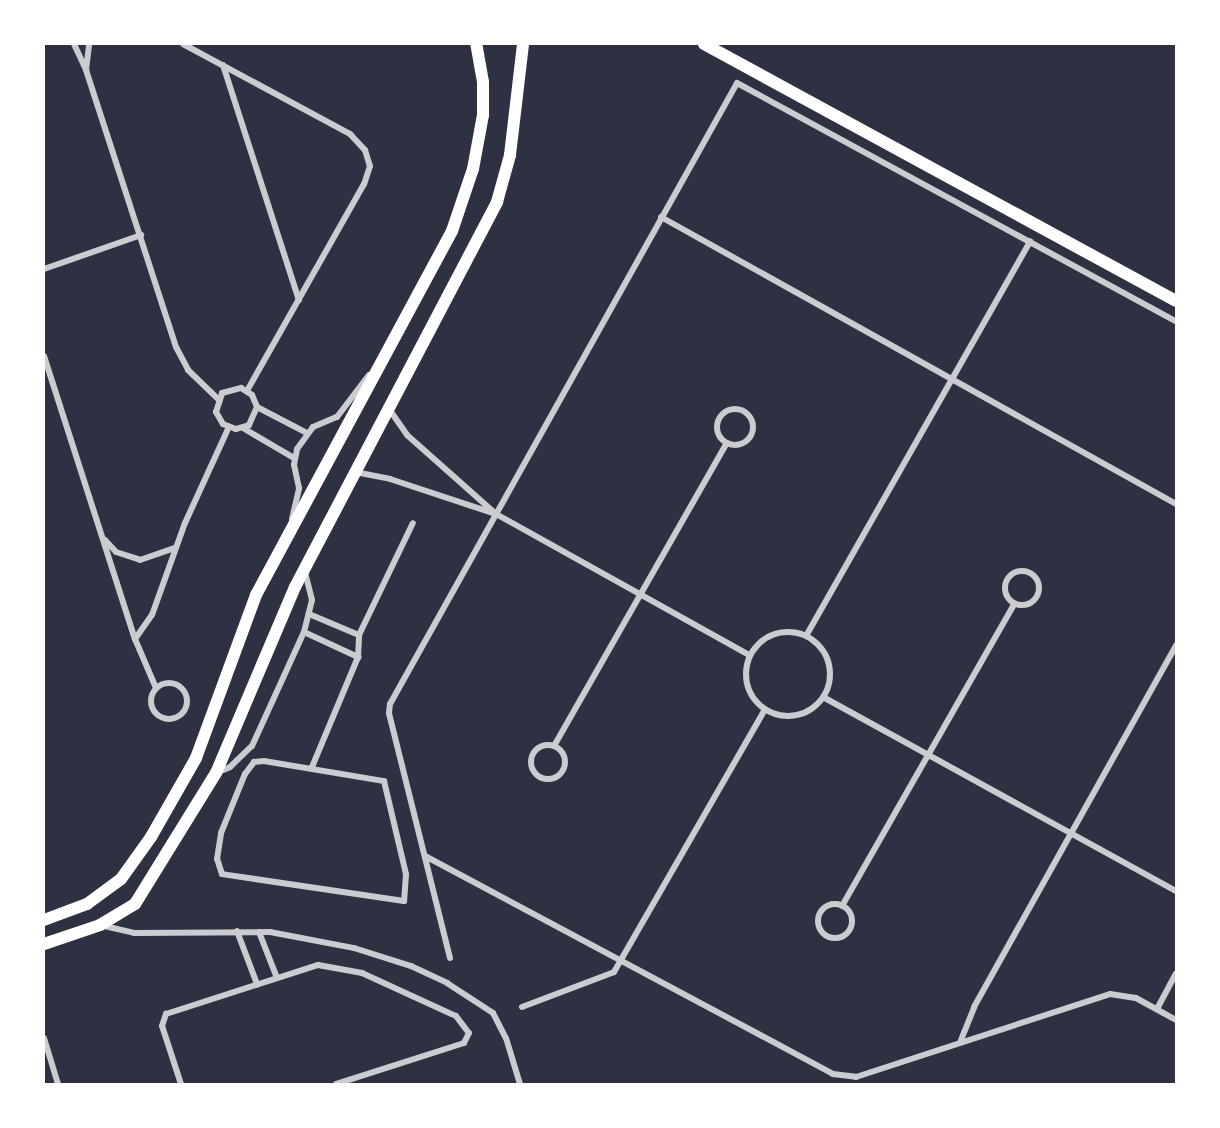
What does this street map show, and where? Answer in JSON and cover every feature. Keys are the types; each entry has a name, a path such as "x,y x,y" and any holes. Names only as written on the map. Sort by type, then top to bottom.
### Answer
{"main road":[{"path":"44,920 103,895 131,866 151,837 196,758 243,624 290,529 447,245 473,169 483,100 476,44"},
{"path":"44,944 100,925 127,911 147,890 216,773 304,568 497,202 510,155 523,44"},
{"path":"704,44 1176,302"}],"street":[{"path":"74,44 87,70 176,347 188,370 218,399 218,419 229,428 243,428 294,458"},
{"path":"87,70 89,44"},
{"path":"183,44 350,134 368,157 369,172 364,184 247,391"},
{"path":"223,65 299,300"},
{"path":"450,958 389,713 390,704 737,83 1176,321"},
{"path":"662,217 953,376 1176,504"},
{"path":"44,269 141,235"},
{"path":"806,636 1030,242"},
{"path":"290,529 299,488 294,458 308,433 337,417 393,343"},
{"path":"44,356 135,639 156,688"},
{"path":"218,399 228,390 247,391"},
{"path":"247,391 257,407 308,433"},
{"path":"243,428 254,420 257,407"},
{"path":"389,409 407,435 496,514"},
{"path":"731,409 743,410 752,419 753,431 745,442 727,443 717,430 718,419 731,409"},
{"path":"135,639 153,615 175,547 229,428"},
{"path":"555,746 727,443"},
{"path":"355,472 390,479 496,514 749,655"},
{"path":"312,767 358,657 359,635 413,523"},
{"path":"100,534 116,552 128,558 148,560 175,547"},
{"path":"216,773 230,767 252,746 304,632 312,600 304,568"},
{"path":"1017,571 1029,573 1039,585 1037,596 1025,605 1014,604 1006,595 1008,578 1017,571"},
{"path":"842,906 1014,604"},
{"path":"309,614 359,635"},
{"path":"304,632 358,657"},
{"path":"780,632 806,636 817,643 829,665 830,678 822,697 808,711 795,715 765,709 750,693 746,681 749,655 757,644 780,632"},
{"path":"961,1040 974,1007 1176,645"},
{"path":"172,683 182,689 187,705 180,715 169,719 153,711 150,699 156,688 172,683"},
{"path":"822,697 1176,891"},
{"path":"522,1007 606,976 622,961 765,709"},
{"path":"543,745 555,746 563,753 563,769 556,777 540,777 532,769 533,752 543,745"},
{"path":"264,760 312,767 384,781 406,874 404,901 228,877 218,869 221,833 249,768 264,760"},
{"path":"425,855 833,1074 856,1077 961,1040 1110,994 1136,998 1176,1020"},
{"path":"827,906 842,906 850,914 851,926 839,937 828,936 820,929 820,914 827,906"},
{"path":"100,925 134,933 259,932 354,948 447,982 493,1013 506,1038 520,1084"},
{"path":"237,931 257,984"},
{"path":"259,932 277,978"},
{"path":"181,1084 162,1026 166,1014 318,965 352,970 456,1016 469,1033 464,1043 336,1084"},
{"path":"1157,1009 1176,974"},
{"path":"44,1038 58,1084"}]}
